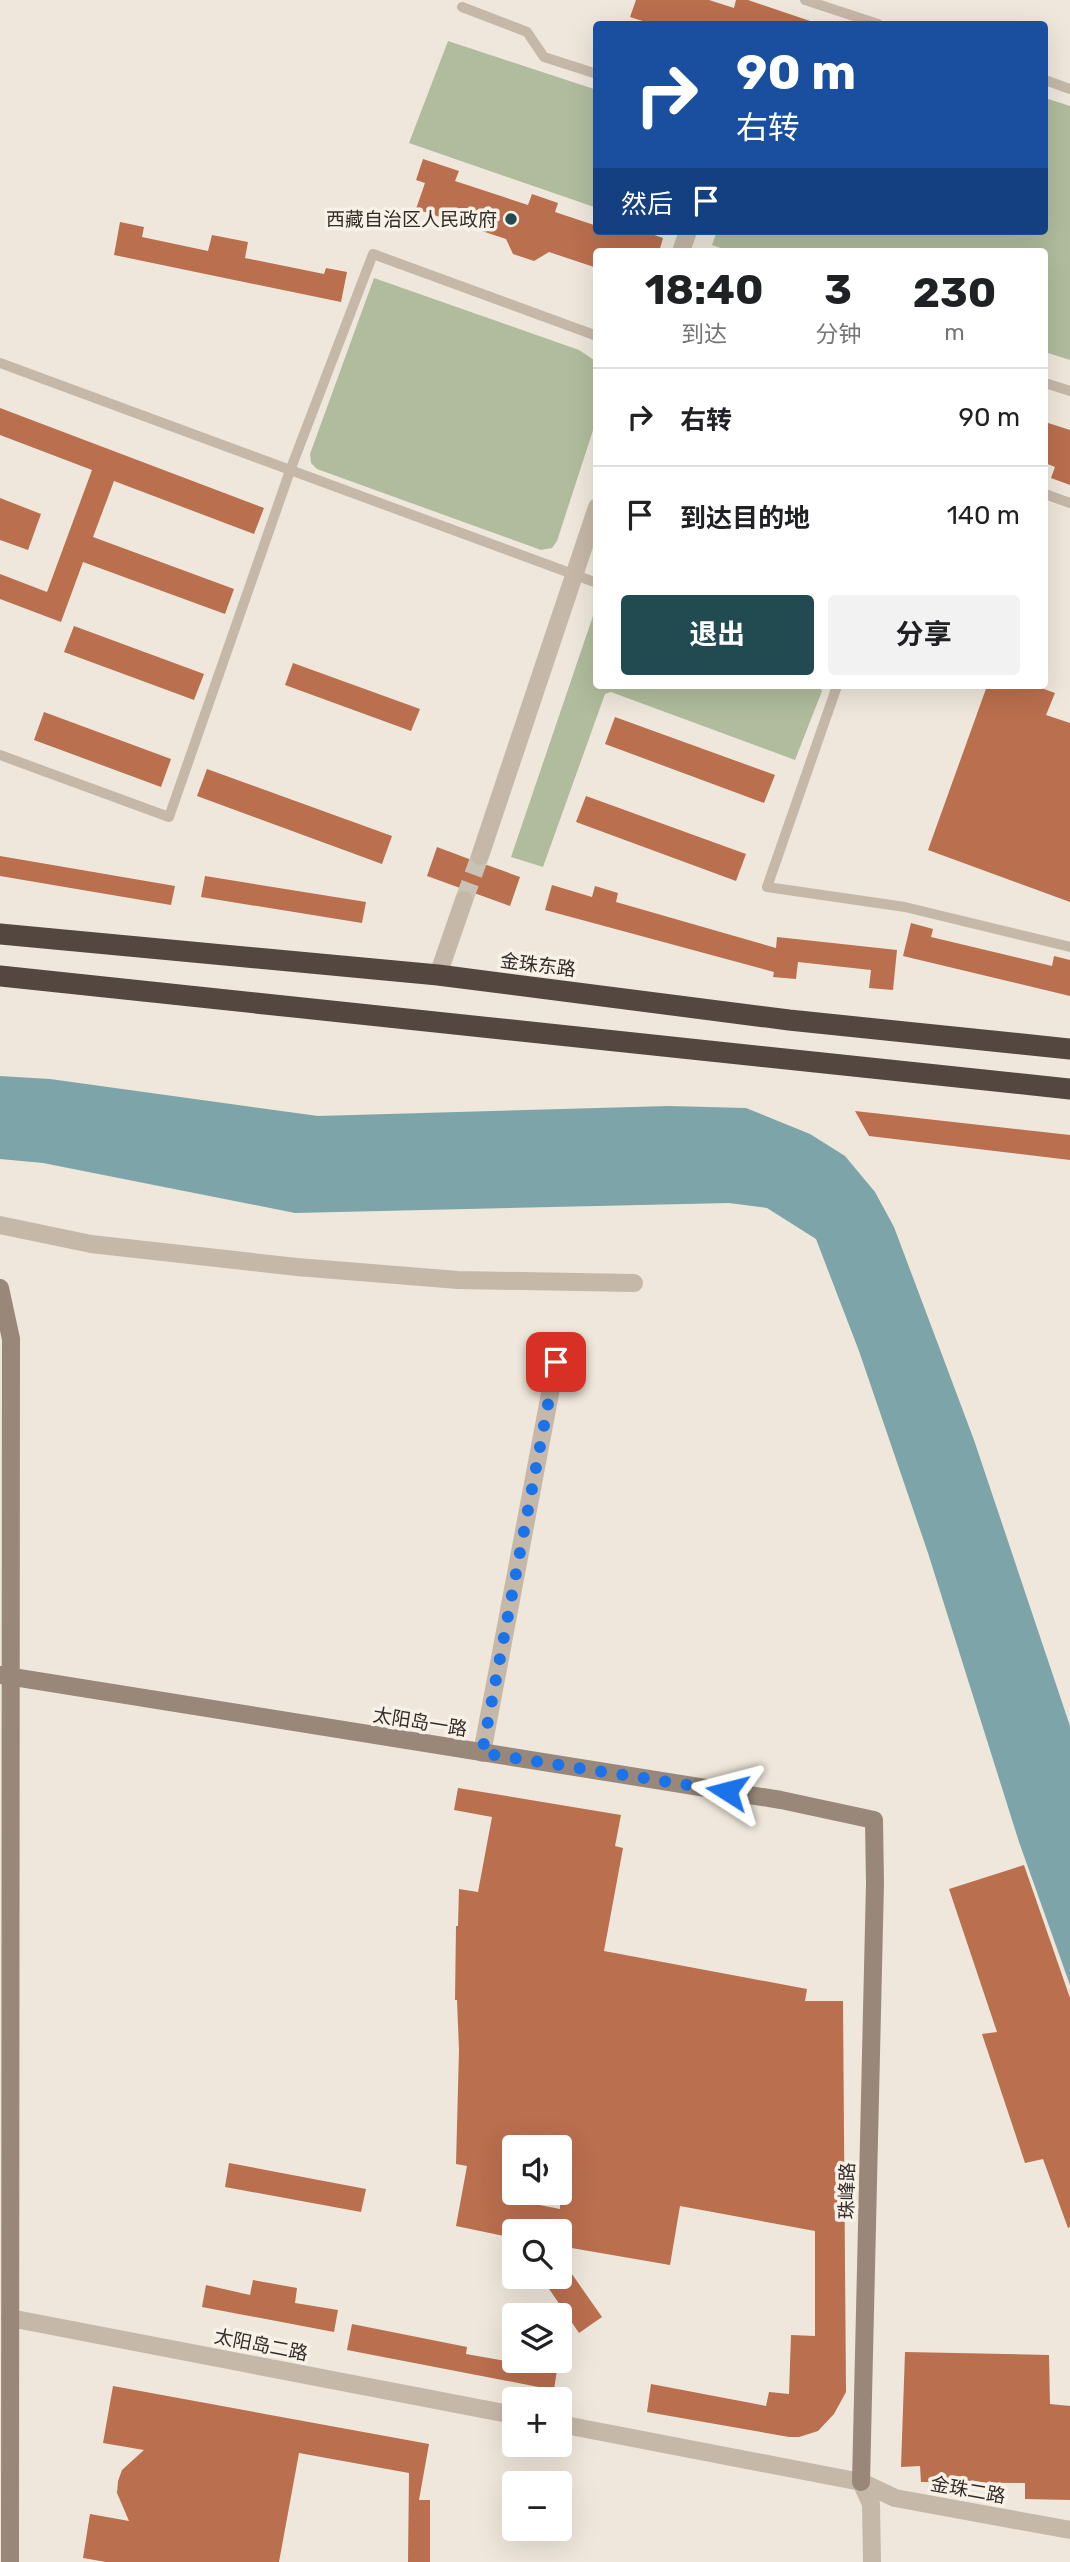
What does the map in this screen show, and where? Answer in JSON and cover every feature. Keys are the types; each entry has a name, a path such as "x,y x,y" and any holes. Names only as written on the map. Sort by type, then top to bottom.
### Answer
{"highway":[{"name":"金珠东路","path":"0,934 438,975 789,1020 1070,1049"},
{"path":"0,976 1070,1089"}],"street":[{"path":"480,856 593,519"},
{"path":"438,975 464,900"},
{"path":"0,1226 91,1244 297,1267 458,1280 634,1283"},
{"path":"0,1288 11,1339 6,1676 5,2317 10,2562"},
{"path":"482,1753 556,1362"},
{"name":"太阳岛一路","path":"6,1676 782,1800 874,1820"},
{"name":"珠峰路","path":"872,2562 870,2504 861,2482 875,1883 874,1820"},
{"name":"太阳岛二路","path":"5,2317 502,2413"},
{"path":"572,2426 861,2482"},
{"name":"金珠二路","path":"861,2482 895,2498 1070,2530"}],"lane":[{"path":"805,0 869,21"},
{"path":"462,7 527,32 544,57 593,73"},
{"path":"1048,81 1070,89"},
{"path":"0,755 169,817 291,468 373,254 593,335"},
{"path":"0,363 291,468 593,582"},
{"path":"1048,384 1070,391"},
{"path":"1048,495 1070,503"},
{"path":"836,689 767,887 905,907 1070,947"}],"green space":[{"path":"448,41 593,89 593,207 409,143"},
{"path":"1048,99 1070,106 1070,360 1048,353 1048,248 721,248 712,245 716,235 1048,235"},
{"path":"374,278 579,350 593,359 593,430 557,541 552,548 541,550 317,469 311,463 310,454"},
{"path":"593,616 593,689 822,691 795,760 611,692 605,694 543,867 511,857"}],"water":[{"path":"0,1076 50,1079 318,1116 669,1106 746,1108 810,1134 845,1156 875,1192 894,1227 974,1440 1070,1726 1070,1985 1019,1842 928,1553 859,1351 816,1239 767,1208 729,1203 295,1213 43,1163 0,1159"}],"building":[{"path":"636,0 709,0 734,8 736,0 748,0 810,21 643,21 630,17"},
{"name":"西藏自治区人民政府","path":"423,159 459,171 455,181 528,205 532,194 558,203 555,212 593,225 593,235 654,235 663,238 660,248 593,248 593,267 549,252 534,261 513,254 506,239 416,209 425,183 416,180"},
{"path":"120,222 144,227 142,237 208,251 212,235 248,242 245,258 324,274 326,268 347,272 341,302 114,255"},
{"path":"0,408 264,508 254,534 114,481 93,537 234,589 225,614 83,562 61,622 0,599 0,574 47,592 92,470 0,435"},
{"path":"1048,423 1070,430 1070,485 1051,478 1055,467 1048,464"},
{"path":"0,498 41,514 28,550 0,540"},
{"path":"74,626 204,674 194,700 64,652"},
{"path":"293,663 420,709 411,731 285,685"},
{"path":"986,689 1044,689 1055,693 1046,715 1070,723 1070,902 928,850"},
{"path":"44,712 171,759 161,787 34,740"},
{"path":"615,717 775,775 764,803 605,744"},
{"path":"207,769 392,836 382,864 197,796"},
{"path":"586,796 746,854 736,881 576,822"},
{"path":"437,847 469,859 476,866 487,865 520,877 510,906 427,876"},
{"path":"0,856 175,886 171,905 0,876"},
{"path":"205,876 366,902 362,923 201,897"},
{"path":"552,885 592,897 595,886 618,893 616,902 776,948 777,937 897,950 893,990 869,988 871,970 798,962 796,979 773,977 774,972 545,910"},
{"path":"911,923 933,929 931,937 1052,966 1054,956 1070,960 1070,996 903,956"},
{"path":"855,1111 1070,1135 1070,1160 869,1136"},
{"path":"458,1788 621,1815 615,1846 623,1848 604,1951 807,1989 805,2001 843,2001 846,2392 834,2414 818,2431 789,2437 647,2412 651,2384 766,2406 769,2392 789,2394 791,2335 815,2336 815,2231 680,2206 670,2265 572,2248 572,2219 502,2219 502,2236 456,2226 467,2166 456,2164 459,2050 455,2000 459,1889 478,1892 492,1817 454,1810"},
{"path":"1024,1865 1070,1998 1068,2228 1043,2159 1025,2163 982,2034 997,2032 949,1889"},
{"path":"229,2163 366,2189 361,2212 225,2187"},
{"path":"572,2274 602,2317 579,2333 572,2323 572,2303 559,2303 549,2289 572,2289"},
{"path":"253,2280 297,2288 295,2303 338,2310 334,2332 202,2307 206,2285 250,2295"},
{"path":"352,2324 467,2347 466,2354 502,2360 502,2373 557,2373 554,2387 538,2387 347,2350"},
{"path":"905,2352 1049,2355 1050,2404 1070,2406 1070,2500 1025,2499 1025,2483 921,2482 920,2466 901,2467"},
{"path":"113,2386 429,2444 419,2500 430,2500 430,2562 408,2562 409,2473 299,2453 279,2562 106,2562 83,2558 90,2514 129,2521 117,2493 118,2481 122,2470 144,2450 103,2443"}],"tunnel":[{"path":"464,900 480,856"}],"place":[{"name":"西藏自治区人民政府","path":"511,219"}],"route":[{"path":"556,1362 482,1753 727,1791"}]}
